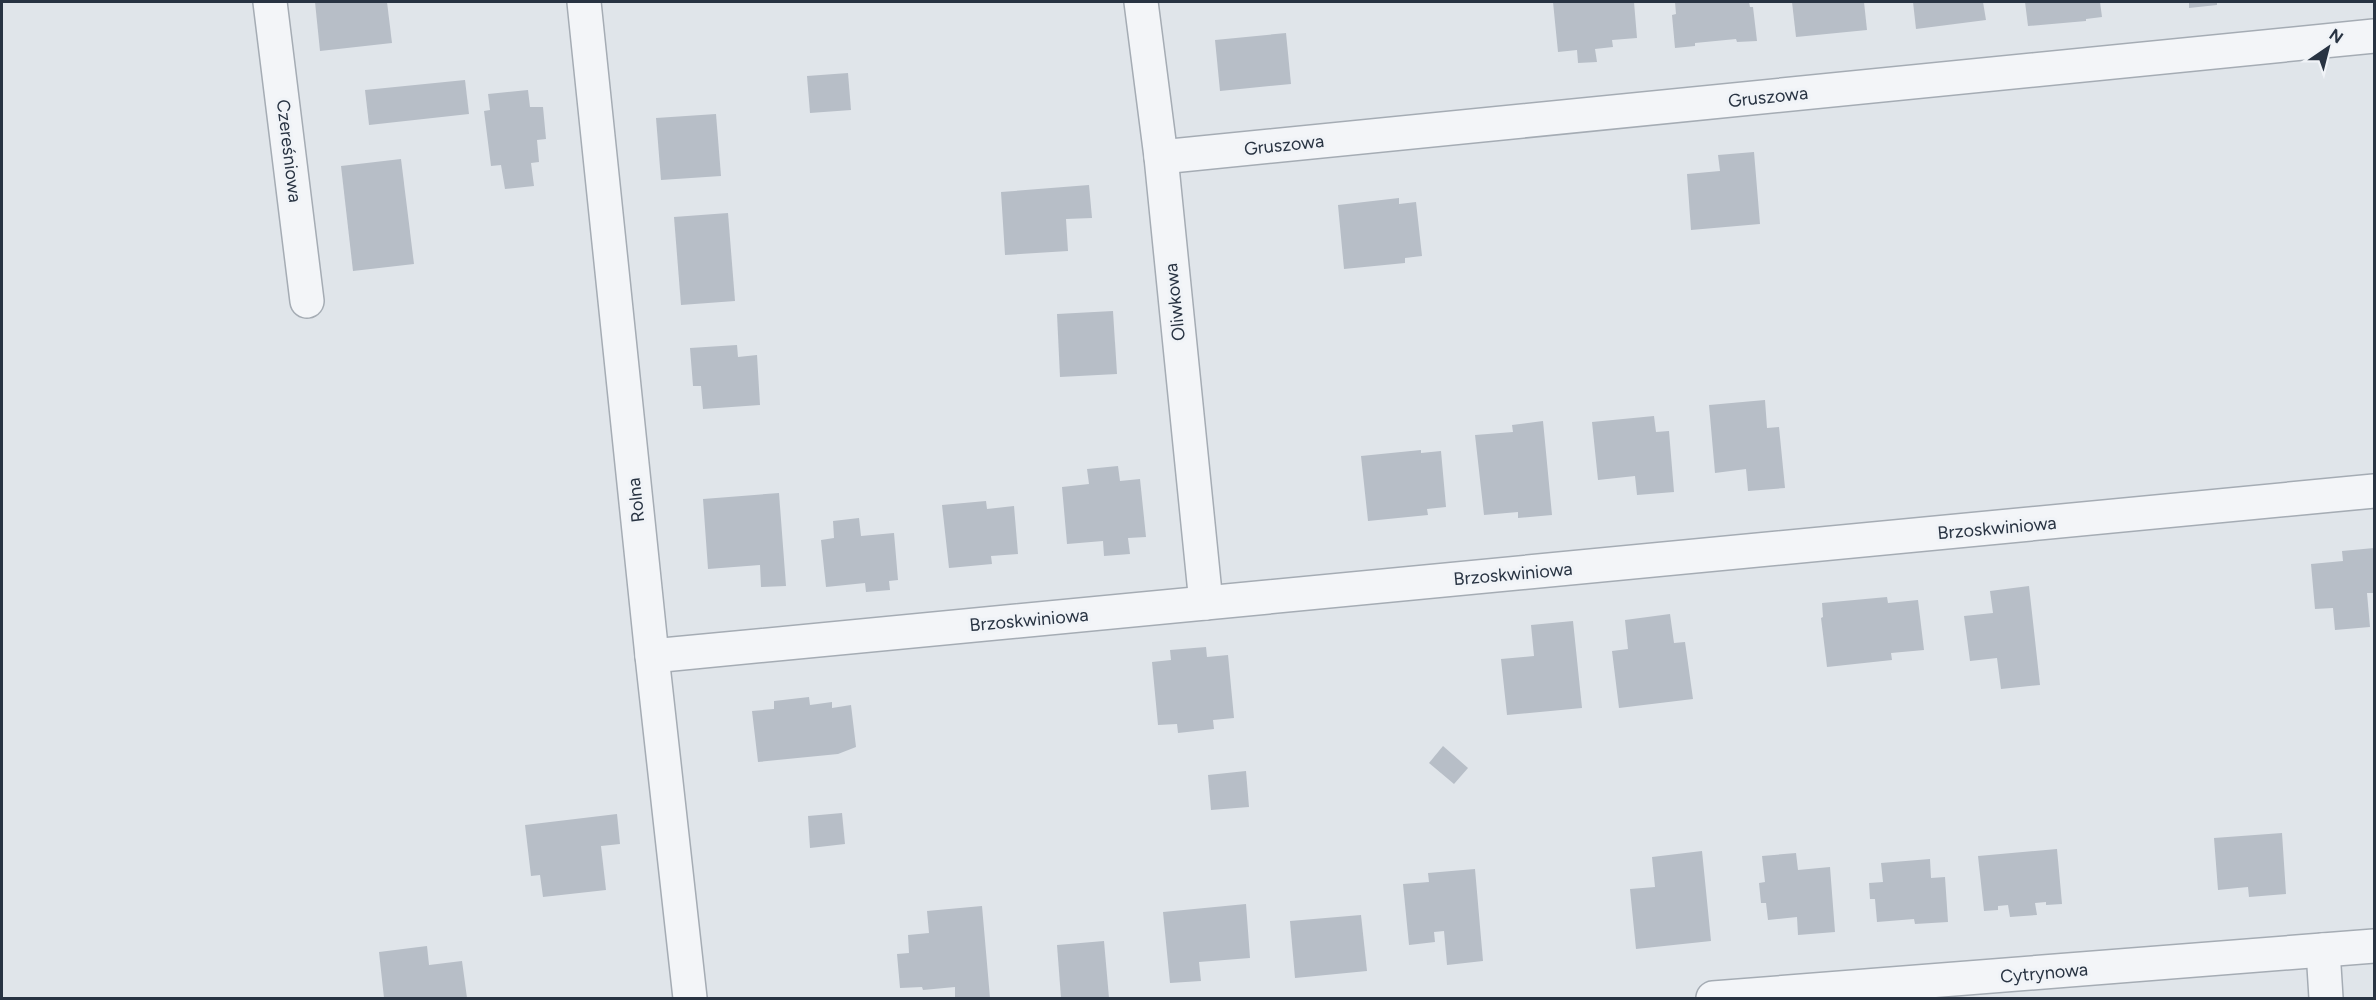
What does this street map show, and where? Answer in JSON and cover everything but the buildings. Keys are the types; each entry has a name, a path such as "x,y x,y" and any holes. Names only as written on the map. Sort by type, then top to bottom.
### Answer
{"street":[{"name":"Czereśniowa","path":"270,2 307,301"},
{"name":"Rolna","path":"584,2 690,999"},
{"name":"Oliwkowa","path":"1141,2 1161,157 1206,603"},
{"name":"Gruszowa","path":"1161,157 2374,36"},
{"name":"Brzoskwiniowa","path":"652,656 2374,491"},
{"name":"Cytrynowa","path":"1713,999 1954,989 2374,946"},
{"path":"2323,950 2326,999"}]}
